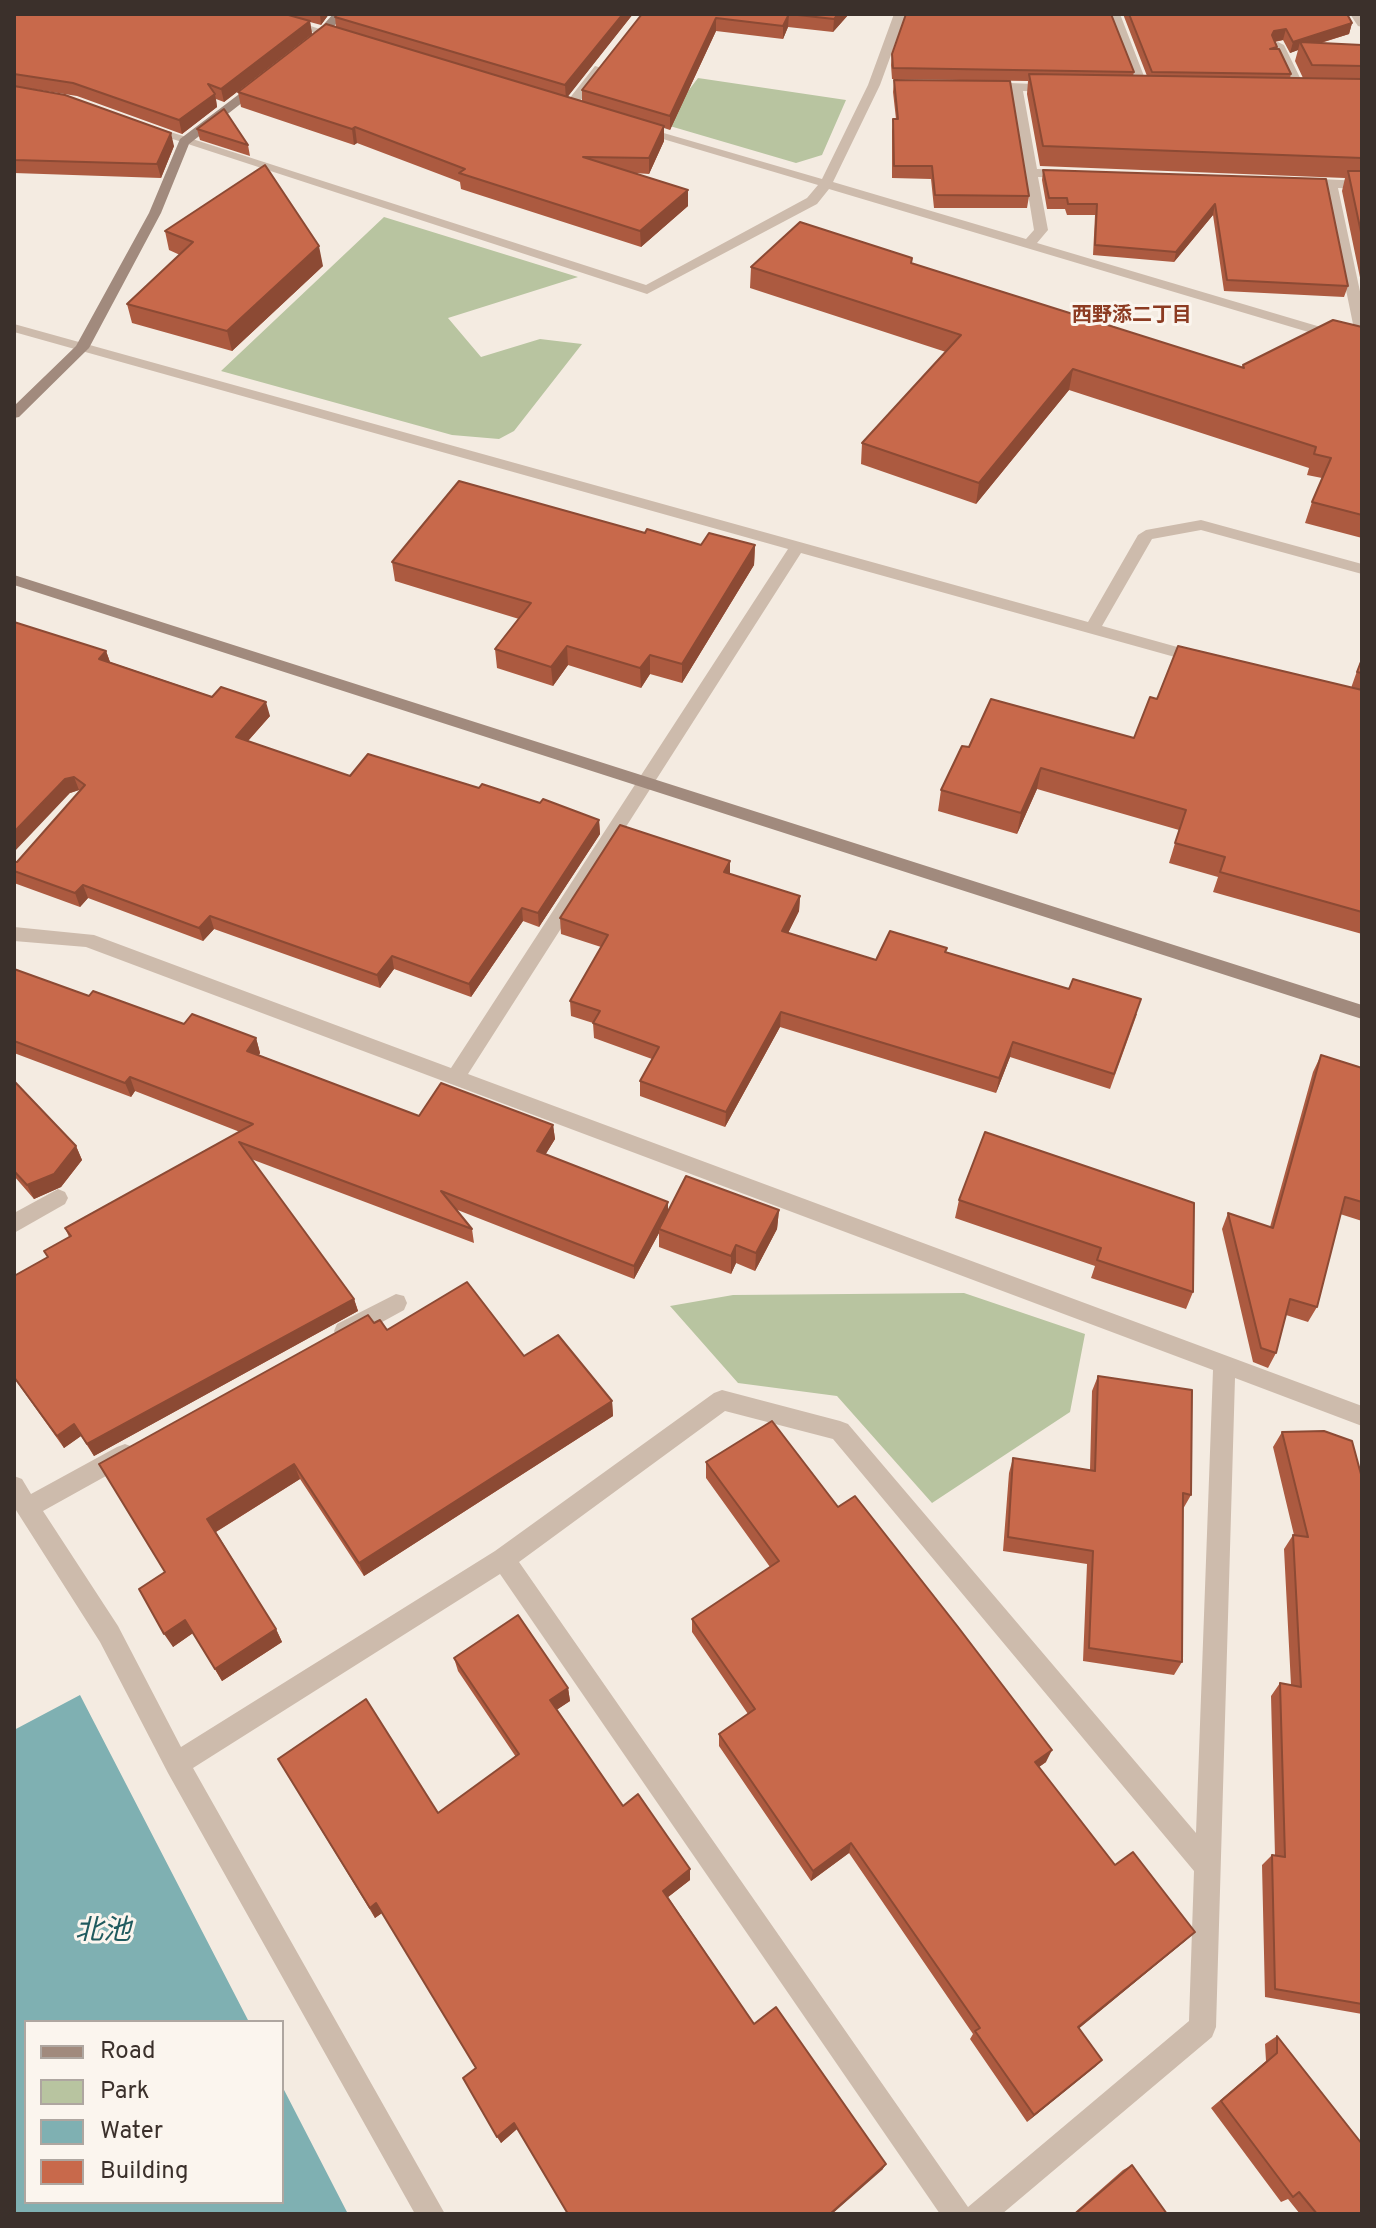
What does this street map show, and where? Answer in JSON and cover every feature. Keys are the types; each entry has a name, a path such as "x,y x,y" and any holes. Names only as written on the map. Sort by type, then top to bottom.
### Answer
{"street":[{"path":"261,14 356,43"},
{"path":"302,52 325,33 339,14"},
{"path":"128,122 647,290 812,201 826,184 874,85 900,14"},
{"path":"1114,14 1143,89"},
{"path":"1356,14 1362,24"},
{"path":"1278,45 1301,92"},
{"path":"569,107 606,60"},
{"path":"14,414 82,348 155,213 184,142 266,79"},
{"path":"874,85 890,85"},
{"path":"969,86 1064,88"},
{"path":"1016,87 1041,230 1029,244"},
{"path":"1128,89 1159,89"},
{"path":"1285,91 1316,92"},
{"path":"553,102 584,111"},
{"path":"629,125 1359,343 1361,329 1331,184"},
{"path":"1031,173 1079,175"},
{"path":"1284,182 1362,185"},
{"path":"14,328 796,549 1212,662"},
{"path":"1092,629 1146,535 1201,525 1362,569"},
{"path":"455,1078 796,549"},
{"path":"14,580 1362,1012"},
{"path":"14,934 87,940 1362,1416"},
{"path":"14,1224 58,1198"},
{"path":"327,1341 396,1303"},
{"path":"980,2214 1202,2027 1224,1365"},
{"path":"177,1764 503,1559 722,1400 840,1431 1207,1866"},
{"path":"150,1440 21,1498 109,1634 177,1764 431,2214"},
{"path":"503,1559 957,2214"}],"green space":[{"path":"698,78 846,100 822,155 796,163 663,124"},
{"path":"384,217 578,277 448,318 481,357 540,339 582,344 514,431 499,439 452,435 221,371"},
{"path":"964,1293 1085,1334 1070,1412 932,1503 837,1396 738,1383 670,1306 733,1295"}],"water":[{"name":"北池","path":"80,1695 248,2020 24,2020 24,2204 284,2204 284,2090 348,2214 14,2214 14,1730"}],"building":[{"path":"14,14 285,14 310,21 221,89 208,84 215,94 179,120 73,83 14,74"},
{"path":"337,14 623,14 565,85 335,17"},
{"path":"642,14 789,14 783,26 716,18 670,116 582,90"},
{"path":"789,14 838,14 834,19"},
{"path":"906,14 1111,14 1134,72 893,68 892,54"},
{"path":"1129,14 1347,14 1352,23 1293,42 1286,29 1274,31 1272,35 1277,47 1270,49 1279,49 1291,74 1152,72"},
{"path":"326,24 664,126 649,158 583,157 688,190 640,231 459,173 465,169 355,127 352,129 238,92"},
{"path":"1300,42 1362,45 1362,66 1312,65"},
{"path":"1029,74 1362,79 1362,158 1043,146"},
{"path":"894,80 1010,81 1029,196 935,195 932,166 894,166 893,119 898,119"},
{"path":"14,86 65,95 171,133 157,164 14,160"},
{"path":"224,109 248,145 197,129"},
{"path":"265,165 319,246 227,331 127,304 193,242 165,231"},
{"path":"1043,170 1326,179 1348,286 1227,280 1215,204 1176,252 1095,245 1097,204 1068,204 1067,198 1049,198"},
{"path":"1348,171 1362,171 1362,237"},
{"path":"800,222 912,258 911,263 1244,368 1243,365 1333,320 1362,327 1362,515 1312,502 1331,458 1314,454 1316,447 1073,369 979,483 862,443 961,335 751,267"},
{"path":"459,481 645,533 647,529 701,545 709,533 755,545 682,664 650,655 640,668 567,646 551,667 495,649 531,603 392,562"},
{"path":"14,622 106,651 99,659 212,697 221,687 266,702 236,737 350,776 368,754 479,788 482,784 540,803 543,799 599,820 538,913 522,908 469,984 392,956 377,975 210,916 199,928 83,885 75,893 14,871 14,862 85,785 74,777 65,779 14,832"},
{"path":"1178,646 1362,690 1362,912 1220,872 1225,857 1175,843 1186,810 1041,768 1021,813 941,790 962,746 969,747 991,699 1134,738 1150,697 1157,699"},
{"path":"620,825 730,861 724,872 800,896 782,931 876,960 890,931 947,948 945,952 1069,989 1073,979 1141,999 1114,1074 1013,1042 999,1078 781,1012 726,1112 640,1081 659,1047 593,1023 600,1011 570,1001 608,935 560,918"},
{"path":"14,969 89,996 93,991 184,1024 192,1014 256,1038 247,1051 419,1116 441,1083 553,1125 537,1151 668,1202 634,1266 441,1191 472,1229 239,1142 354,1299 87,1444 74,1424 57,1436 14,1377 14,1276 48,1257 44,1251 71,1236 65,1228 253,1124 130,1077 125,1083 14,1041"},
{"path":"1321,1055 1362,1068 1362,1202 1345,1197 1317,1307 1290,1299 1276,1353 1261,1348 1228,1213 1273,1228"},
{"path":"14,1081 76,1146 54,1174 27,1185 14,1171"},
{"path":"985,1132 1194,1203 1193,1292 1097,1260 1101,1248 959,1200"},
{"path":"686,1176 779,1210 756,1253 736,1245 731,1256 659,1229"},
{"path":"467,1282 524,1356 558,1335 612,1401 359,1563 294,1464 207,1519 276,1629 215,1669 185,1620 164,1634 139,1589 165,1572 99,1464 368,1315 374,1323 380,1320 387,1330"},
{"path":"1098,1376 1192,1390 1191,1495 1183,1493 1182,1662 1089,1648 1093,1551 1008,1537 1013,1458 1095,1471"},
{"path":"772,1421 838,1507 855,1496 958,1627 1052,1750 1035,1762 1115,1865 1133,1852 1195,1932 1078,2027 1102,2060 1034,2115 975,2031 980,2028 851,1843 813,1871 719,1734 755,1709 692,1619 779,1561 706,1462"},
{"path":"1324,1431 1352,1441 1362,1478 1362,2004 1275,1989 1272,1855 1285,1857 1280,1683 1301,1687 1293,1535 1308,1537 1282,1432"},
{"path":"518,1615 568,1688 550,1700 623,1806 638,1794 690,1869 663,1891 754,2024 776,2007 886,2164 830,2214 568,2214 514,2123 497,2137 463,2078 476,2068 376,1903 370,1908 278,1759 366,1699 438,1813 519,1754 454,1658"},
{"path":"1277,2036 1362,2144 1362,2214 1317,2214 1299,2192 1293,2197 1221,2101 1277,2053"},
{"path":"1132,2165 1167,2214 1075,2214"}],"district":[{"name":"西野添二丁目","path":"1132,317"}]}
